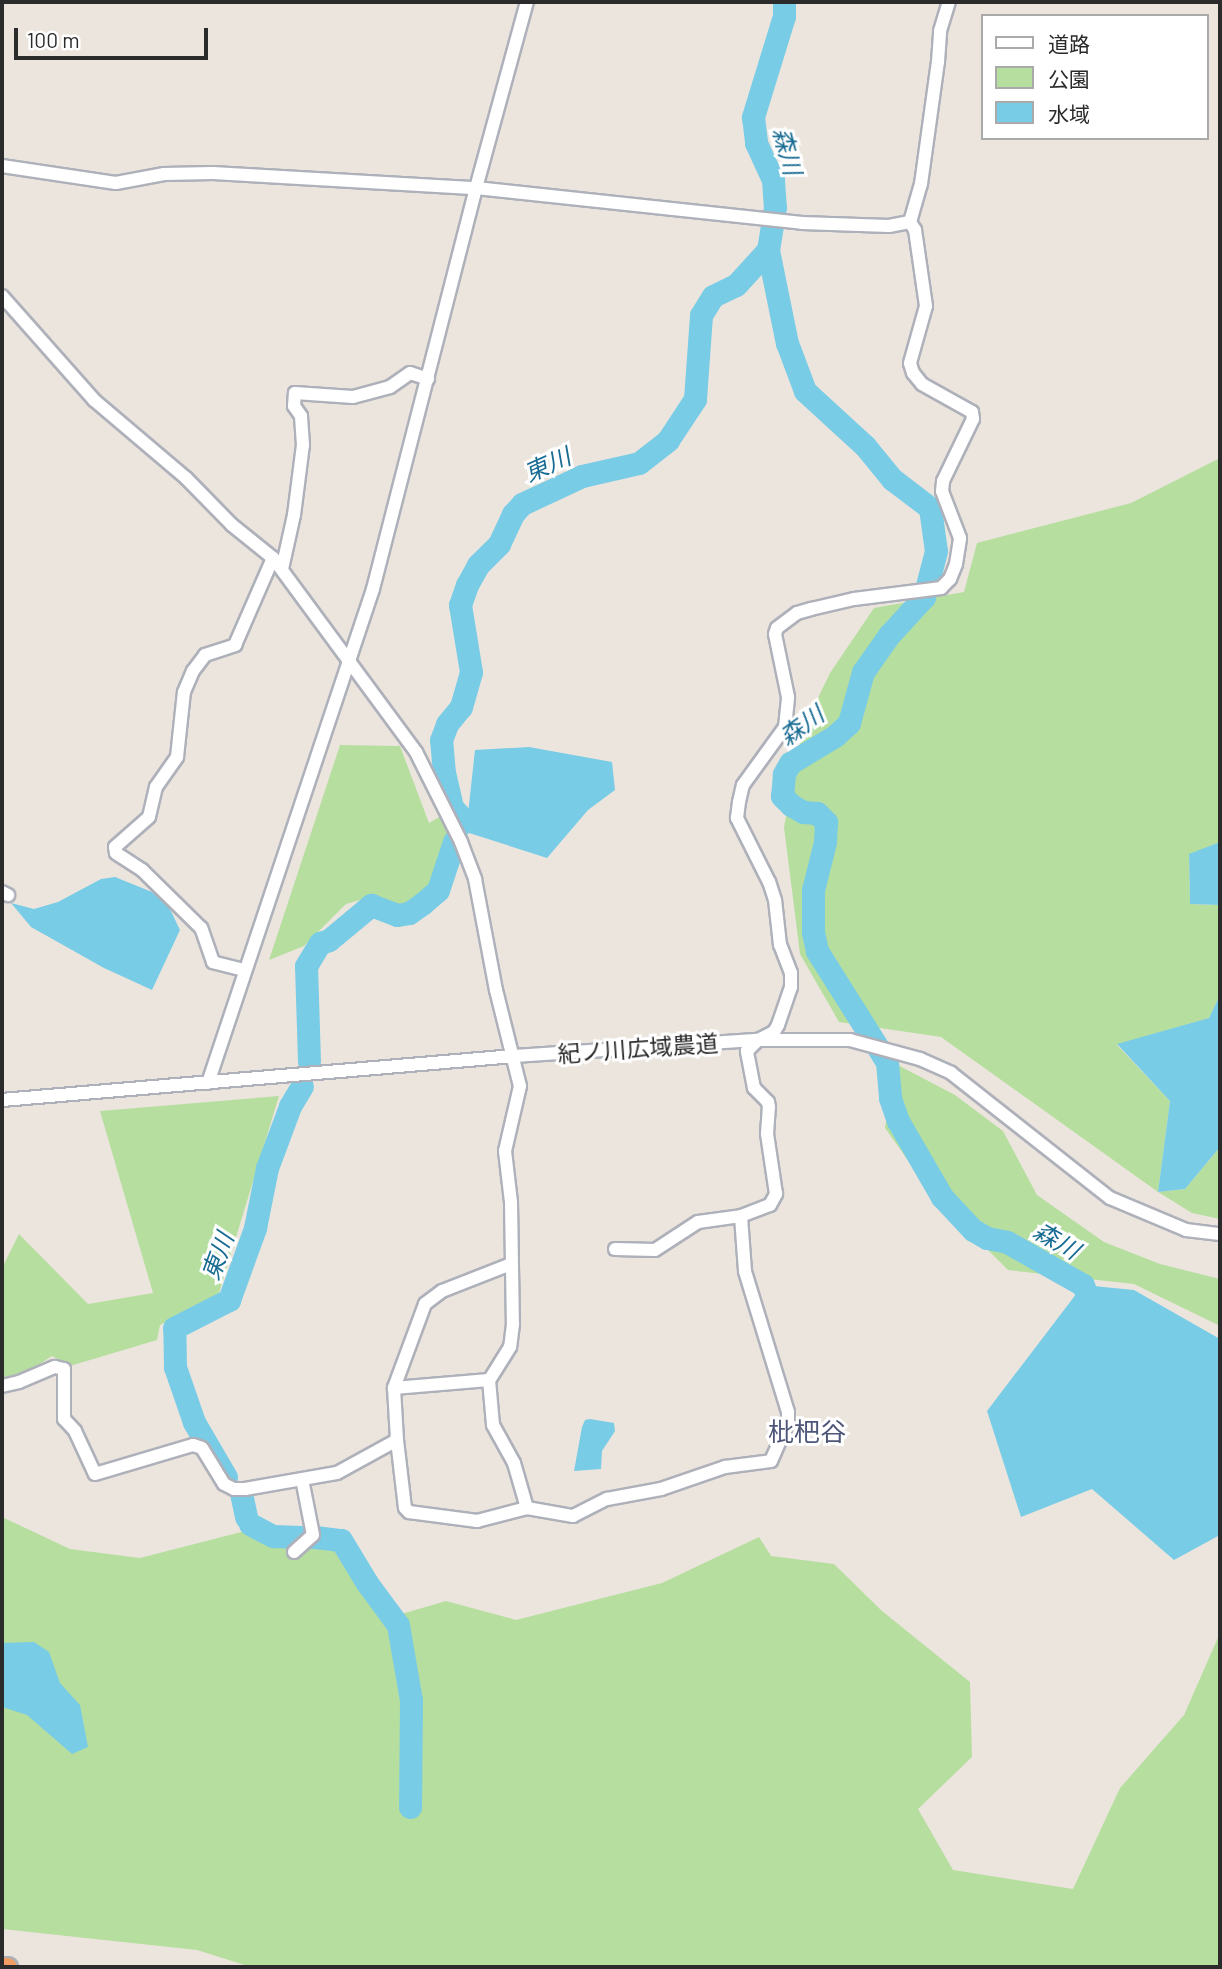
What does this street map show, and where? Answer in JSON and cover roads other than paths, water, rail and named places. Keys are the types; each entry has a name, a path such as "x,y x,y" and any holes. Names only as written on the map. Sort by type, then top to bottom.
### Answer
{"street":[{"path":"208,1083 373,589 476,188 527,2"},
{"path":"910,222 915,212 923,171 940,31 949,2"},
{"path":"2,166 116,183 164,174 213,173 476,188 802,223 890,226 910,222"},
{"path":"615,1249 655,1250 698,1222 741,1216 770,1205 776,1194 768,1134 768,1102 754,1088 747,1051 758,1040 774,1032 778,1025 791,987 791,973 780,945 775,900 769,882 737,818 743,785 785,727 788,696 775,634 777,628 797,613 811,609 941,588 950,579 956,564 960,538 942,491 943,481 973,419 972,412 922,384 913,373 910,363 926,306 915,230 910,222"},
{"path":"2,296 94,400 186,478 232,525 273,558 416,752 461,842 475,879 496,990 520,1086 508,1132 505,1166 511,1202 513,1324 510,1347 489,1380 493,1425 514,1463 527,1507"},
{"path":"282,569 299,491 303,445 301,416 294,406 295,393 353,397 390,387 410,373 428,379"},
{"path":"244,970 213,962 201,928 142,870 116,853 115,847 149,817 156,787 177,757 184,692 193,671 205,655 235,645 273,558"},
{"name":"紀ノ川広域農道","path":"2,1100 514,1056 758,1040 850,1040 920,1059 950,1073 1110,1198 1186,1230 1220,1234"},
{"path":"511,1264 429,1299 394,1388 405,1508 409,1512 477,1521 527,1507 573,1516 607,1499 661,1489 724,1467 771,1461 788,1422 788,1412 745,1271 741,1216"},
{"path":"2,1386 55,1367 64,1369 64,1419 75,1431 95,1474 192,1444 202,1448 224,1484 234,1489 337,1473 397,1440"},
{"path":"394,1388 489,1380"},
{"path":"294,1552 313,1535 302,1479"}],"water":[{"path":"529,747 612,762 615,790 588,810 547,858 466,832 475,750"},
{"path":"1220,842 1220,905 1190,904 1189,854"},
{"path":"115,877 152,892 169,907 180,930 152,990 104,968 31,927 11,903 34,909 58,902 101,879"},
{"path":"1220,995 1220,1147 1185,1189 1158,1192 1170,1101 1117,1044 1209,1018"},
{"path":"1083,1285 1134,1290 1220,1339 1220,1535 1174,1560 1092,1489 1021,1517 987,1411"},
{"path":"585,1420 614,1423 615,1431 602,1451 601,1469 574,1471 582,1427"},
{"path":"34,1642 49,1652 60,1683 80,1705 88,1747 72,1754 27,1715 2,1707 2,1643"}],"waterway":[{"name":"森川","path":"784,2 784,16 753,117 756,143 773,180 775,207 768,250 787,343 805,391 865,446 892,479 930,508 936,551 924,597 889,635 863,672 849,723 835,736 790,763 784,774 782,796 791,805 803,812 817,813 826,822 825,842 813,890 813,932 817,951 887,1062 890,1098 898,1121 942,1197 973,1230 987,1238 1007,1242 1083,1285 1094,1313"},
{"name":"東川","path":"457,829 460,816 452,807 444,773 441,740 447,724 461,707 471,672 460,605 467,585 478,565 499,544 513,514 522,504 582,476 639,463 668,440 695,399 701,315 713,296 736,285 768,250"},
{"name":"東川","path":"309,1061 306,966 320,943 329,940 371,905 397,915 409,913 422,904 438,890 454,842"},
{"name":"東川","path":"226,1477 194,1422 175,1367 174,1328 229,1300 255,1228 267,1168 290,1106 302,1086"},
{"name":"東川","path":"241,1493 246,1517"},
{"name":"東川","path":"250,1524 273,1536 309,1537"},
{"name":"東川","path":"315,1537 341,1540 367,1583 398,1625 411,1700 410,1807"}],"district":[{"name":"枇杷谷","path":"807,1431"}]}
